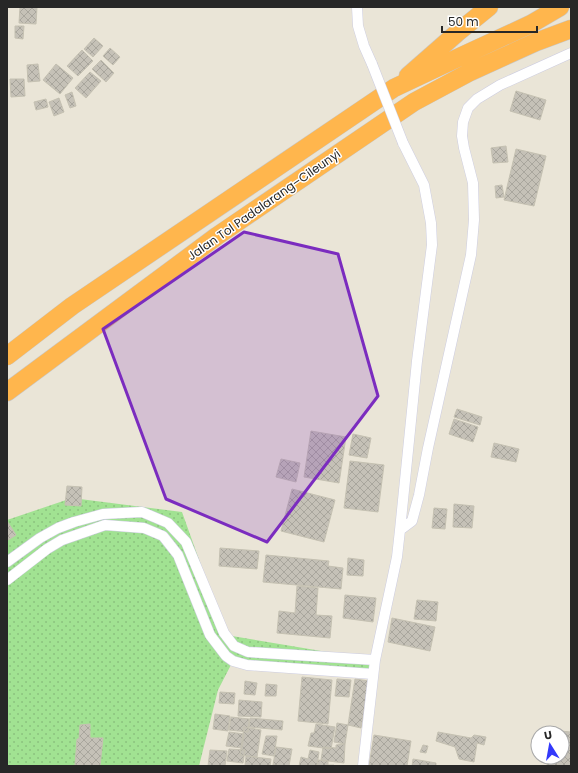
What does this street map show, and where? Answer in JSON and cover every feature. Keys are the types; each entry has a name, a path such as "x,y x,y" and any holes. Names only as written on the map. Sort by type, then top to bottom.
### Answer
{"highway":[{"path":"394,88 489,7"},
{"path":"394,88 530,24 560,7"},
{"path":"536,42 571,22"},
{"path":"536,42 571,29"},
{"name":"Jalan Tol Padalarang–Cileunyi","path":"7,392 218,236 414,102 470,72 536,42"},
{"name":"Jalan Tol Padalarang–Cileunyi","path":"7,356 72,306 394,88"}],"street":[{"path":"357,7 358,26 364,46 403,143 424,185 431,223 432,245 417,361 397,557 375,660 363,766"},
{"path":"400,530 412,521 420,495 428,448 471,255 474,220 473,183 462,136 463,122 468,108 500,85 571,53"},
{"path":"7,562 40,538 63,526 103,514 142,512 168,523 186,542 224,633 234,646 248,652 375,660"},
{"path":"7,580 47,548 62,540 105,525 144,528 163,536 178,556 210,635 226,656 233,661 247,665 373,674"},
{"path":"247,665 248,652"}],"highlighted area":[{"path":"244,232 338,254 378,396 267,542 166,499 103,329"}],"green space":[{"path":"72,498 182,512 226,635 375,660 373,674 233,661 218,690 199,766 7,766 7,520"}],"building":[{"path":"20,7 37,7 36,24 19,23"},
{"path":"15,26 24,26 23,39 15,38"},
{"path":"94,38 103,46 93,57 84,49"},
{"path":"110,48 120,57 113,65 103,56"},
{"path":"82,50 93,61 78,76 67,66"},
{"path":"101,60 114,73 106,82 92,69"},
{"path":"38,64 40,81 28,82 27,65"},
{"path":"56,64 73,78 60,94 43,80"},
{"path":"90,72 101,81 86,98 75,88"},
{"path":"10,79 24,79 25,96 11,97"},
{"path":"516,91 546,100 540,120 510,111"},
{"path":"72,92 76,106 70,108 65,95"},
{"path":"59,98 64,112 54,116 49,102"},
{"path":"46,99 48,107 36,110 34,102"},
{"path":"506,146 508,162 493,163 491,148"},
{"path":"516,149 546,156 534,206 504,200"},
{"path":"502,185 504,197 496,198 495,186"},
{"path":"457,409 482,417 480,425 454,417"},
{"path":"454,419 478,427 473,442 449,434"},
{"path":"311,431 346,437 339,483 304,477"},
{"path":"353,434 371,438 367,458 349,455"},
{"path":"494,443 519,449 516,462 491,457"},
{"path":"281,459 300,463 296,482 276,477"},
{"path":"350,461 384,465 378,512 344,508"},
{"path":"67,486 82,487 81,506 65,505"},
{"path":"292,489 335,500 324,542 281,531"},
{"path":"454,504 474,506 472,528 453,527"},
{"path":"434,508 447,509 445,529 432,528"},
{"path":"7,521 16,535 8,540 7,539"},
{"path":"220,548 259,551 257,569 219,566"},
{"path":"266,555 329,561 328,566 343,568 341,589 263,582"},
{"path":"348,558 364,560 363,576 347,575"},
{"path":"297,586 318,588 316,615 332,616 330,638 277,633 279,611 295,613"},
{"path":"345,595 376,598 373,622 343,618"},
{"path":"417,600 438,602 436,621 414,619"},
{"path":"392,618 435,627 430,651 388,642"},
{"path":"302,677 332,680 328,724 298,721"},
{"path":"337,679 351,680 349,697 335,696"},
{"path":"355,679 369,681 361,728 348,725"},
{"path":"245,681 257,683 255,695 244,694"},
{"path":"266,684 277,685 276,696 265,696"},
{"path":"220,692 235,693 234,704 219,703"},
{"path":"239,700 262,702 261,717 238,716"},
{"path":"215,714 230,716 228,731 213,729"},
{"path":"231,717 249,719 248,732 229,730"},
{"path":"250,718 283,721 282,730 249,727"},
{"path":"337,723 348,725 345,744 334,742"},
{"path":"90,724 90,738 103,738 100,766 75,765 77,739 79,739 80,725"},
{"path":"316,724 335,727 331,749 308,746 311,733 314,733"},
{"path":"244,727 261,730 257,757 240,755"},
{"path":"229,732 244,734 242,748 226,746"},
{"path":"438,732 471,738 474,735 486,737 484,745 477,743 474,762 459,759 455,747 436,741"},
{"path":"571,732 571,766 547,766 570,765"},
{"path":"374,735 411,741 407,766 369,766"},
{"path":"266,736 277,736 274,756 262,754"},
{"path":"345,744 344,763 321,760 323,747 336,748 336,745"},
{"path":"423,745 428,746 426,753 420,752"},
{"path":"276,747 292,749 289,766 273,765"},
{"path":"229,749 245,750 243,763 227,761"},
{"path":"210,750 227,751 225,766 208,766"},
{"path":"310,750 319,752 317,766 299,766 301,757 308,759"},
{"path":"246,756 271,759 270,766 245,766"},
{"path":"413,759 436,763 436,766 412,766"},
{"path":"318,760 328,761 328,765 334,766 317,766"}]}
